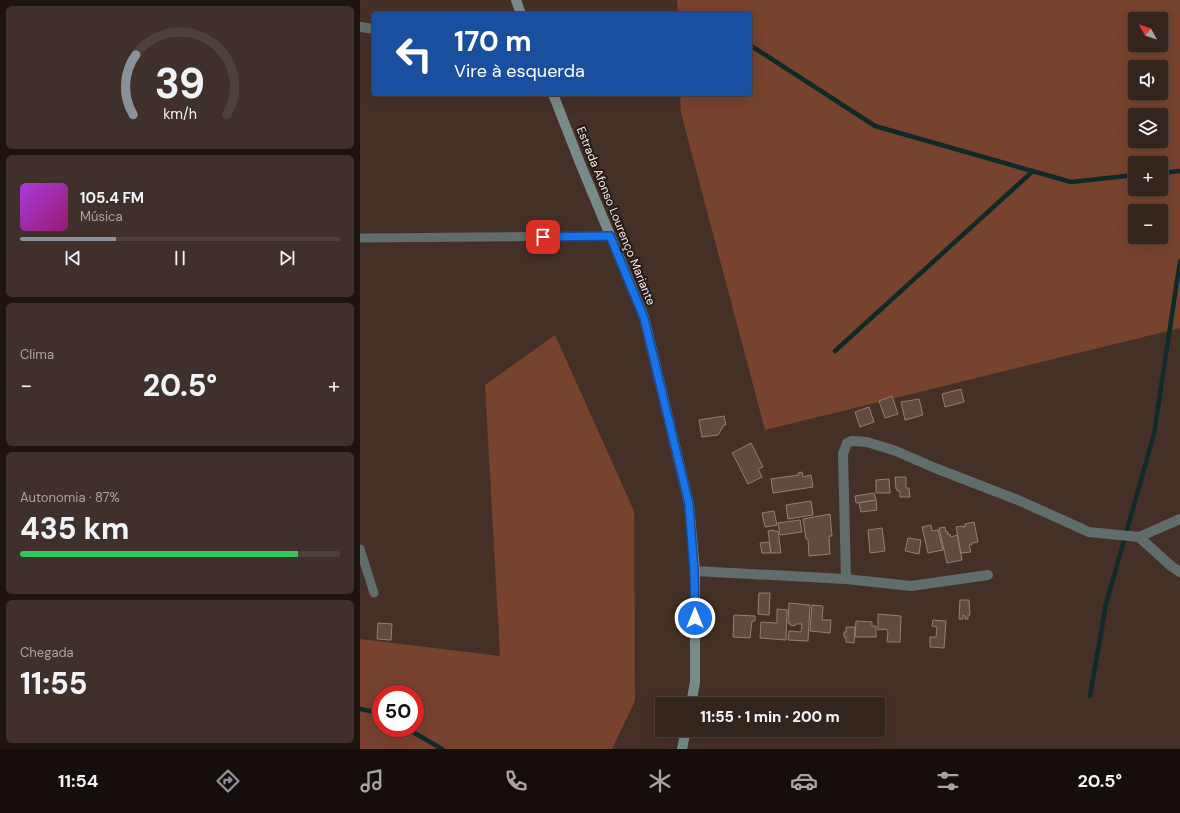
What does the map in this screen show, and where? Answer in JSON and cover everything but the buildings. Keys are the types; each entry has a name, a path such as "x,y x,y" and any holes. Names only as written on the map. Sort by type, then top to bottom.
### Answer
{"main road":[{"path":"516,0 521,12"},
{"name":"Estrada Afonso Lourenço Mariante","path":"554,96 644,318 689,504 694,571 695,682 692,697"},
{"path":"682,749 685,737"}],"street":[{"path":"360,27 372,29"},
{"path":"846,579 843,454 847,443 852,441 867,442 896,451 935,468 1018,500 1089,532 1139,538 1180,519"},
{"path":"1139,538 1180,572"},
{"path":"694,571 846,579 911,586 988,575"}],"lane":[{"path":"360,238 610,236"},
{"path":"360,549 374,593"}],"shaded area":[{"path":"677,0 1180,0 1180,328 765,430 681,113 680,96 752,96 752,12 678,12"},
{"path":"555,335 634,511 635,701 612,749 360,749 360,639 500,656 485,385"}],"waterway":[{"path":"752,46 875,126 1071,182 1128,176"},
{"path":"835,351 1033,171"},
{"path":"1168,172 1180,171"},
{"path":"1090,696 1106,604 1154,434 1180,261"},
{"path":"360,709 372,711"},
{"path":"421,737 442,749"}],"route":[{"path":"543,237 610,236 644,318 689,504 694,571 695,618"}]}
